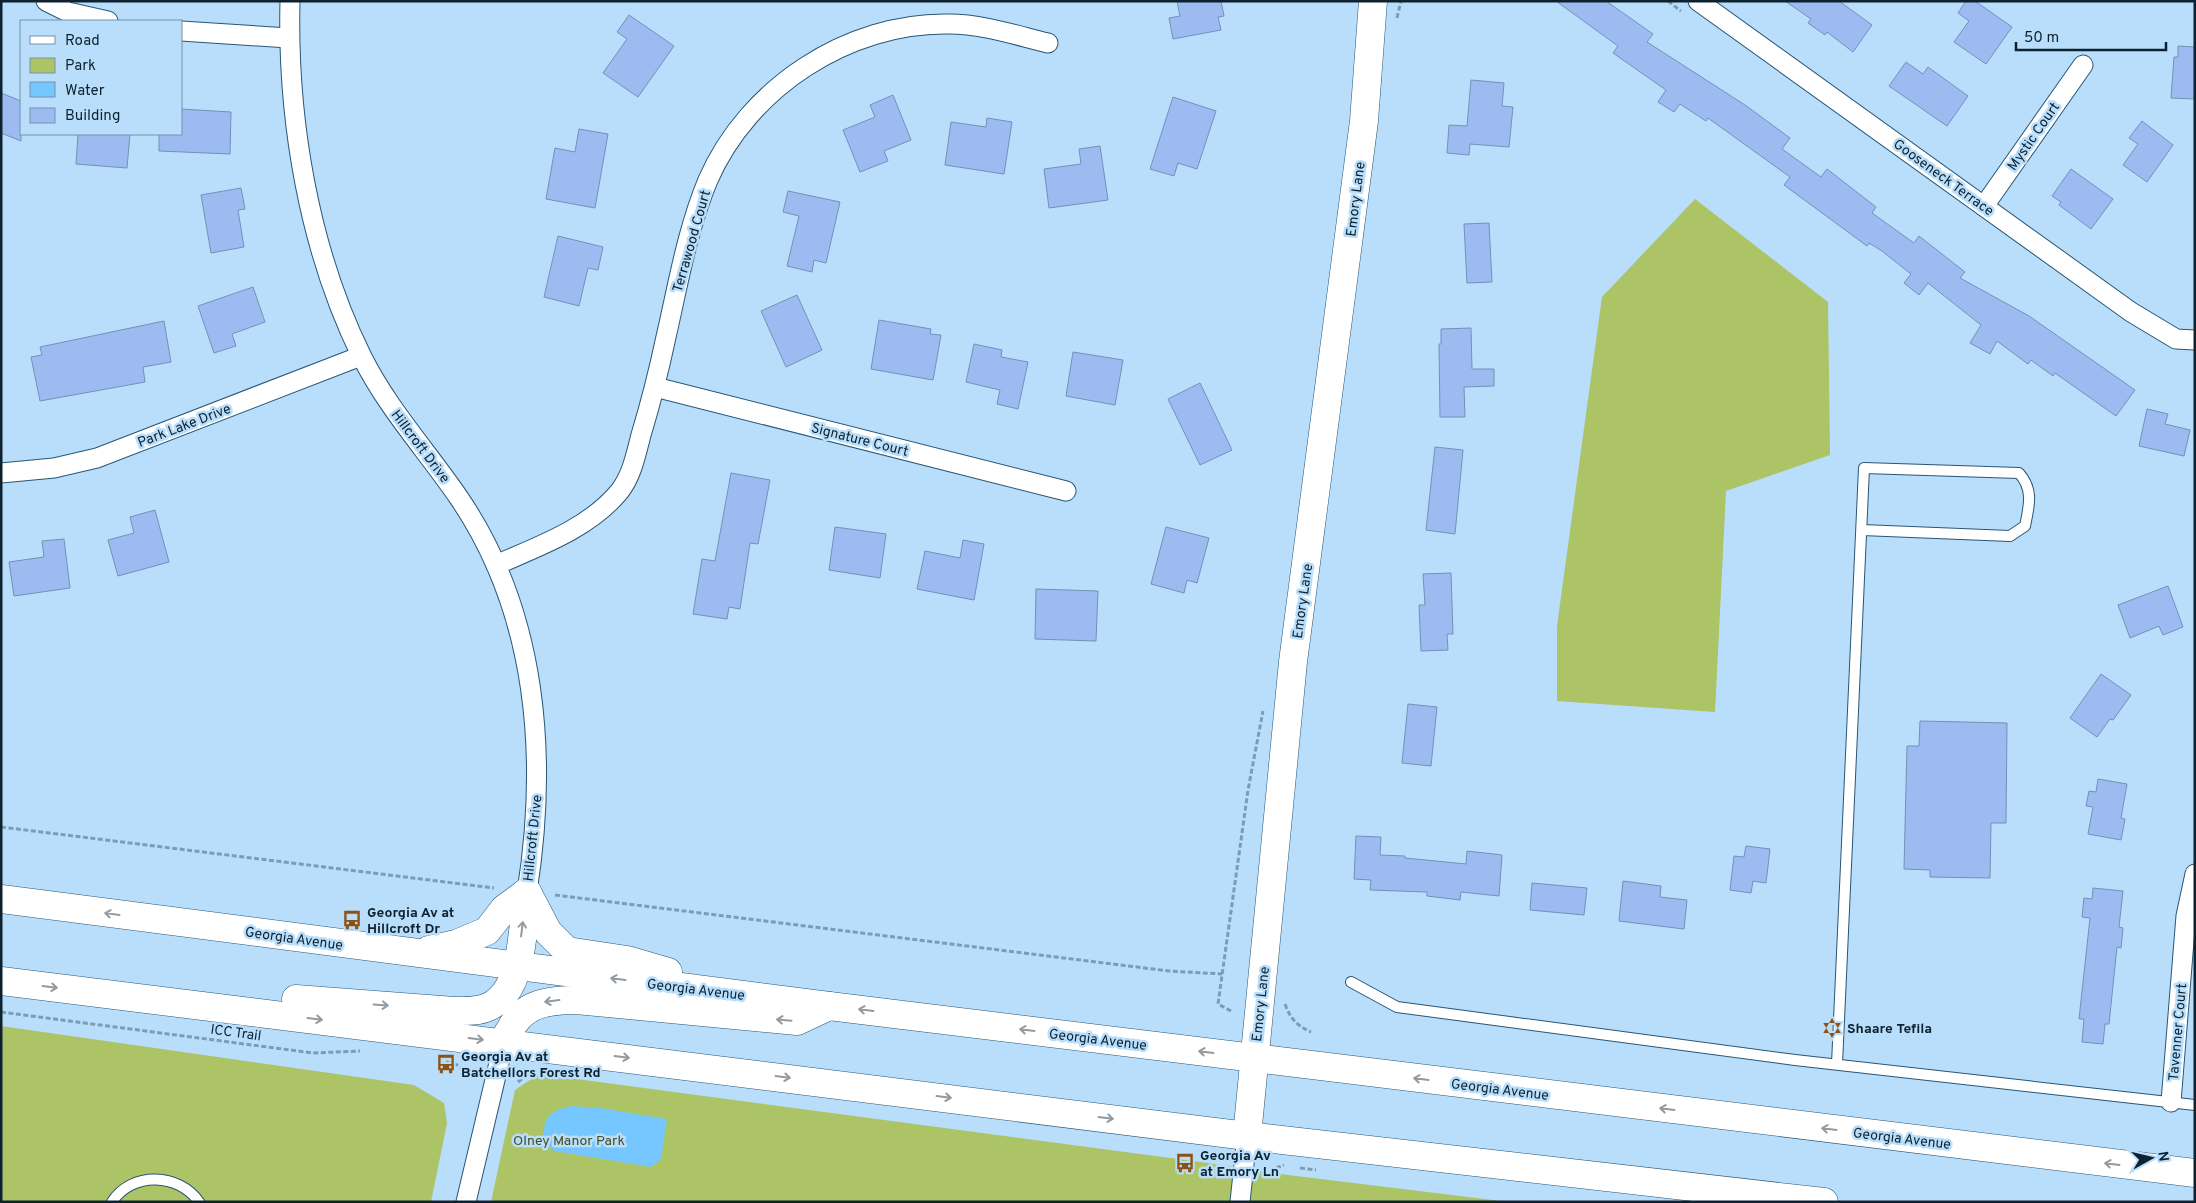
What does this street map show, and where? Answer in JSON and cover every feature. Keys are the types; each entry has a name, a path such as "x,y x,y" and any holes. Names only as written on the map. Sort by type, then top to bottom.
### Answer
{"main road":[{"name":"Emory Lane","path":"1246,1136 1293,662 1361,150 1372,44 1374,1"},
{"path":"414,954 456,944 487,931 504,909 537,893"},
{"path":"140,998 280,998 474,1011 487,1008 497,1002 513,983 537,893"},
{"path":"537,893 548,932 567,950 627,960 669,972 715,991"},
{"name":"Georgia Avenue","path":"1,899 414,954 829,1006 2195,1173"},
{"path":"1,981 504,1042 1246,1136 1824,1202"},
{"path":"504,1042 512,1025 526,1011 539,1004 553,1000 576,1000 797,1022 829,1006"}],"street":[{"path":"46,1 68,12 104,20"},
{"name":"Hillcroft Drive","path":"290,1 289,38 296,120 319,248 361,356 383,396 460,499 496,565 514,614 527,665 536,719 538,770 535,838 537,893"},
{"name":"Gooseneck Terrace","path":"1698,1 2131,312 2176,339 2195,340"},
{"name":"Terrawood Court","path":"496,565 572,530 601,511 620,490 631,470 655,387 688,242 708,180 729,141 772,90 806,66 840,47 908,26 949,24 990,28 1048,43"},
{"path":"182,31 289,38"},
{"name":"Mystic Court","path":"1984,206 2083,66"},
{"name":"Park Lake Drive","path":"1,473 54,468 97,458 361,356"},
{"name":"Signature Court","path":"655,387 1066,492"},
{"name":"Tavenner Court","path":"2171,1102 2186,916 2195,874"},
{"path":"466,1202 504,1042"},
{"name":"Emory Lane","path":"1240,1202 1246,1136"}],"lane":[{"path":"1837,1064 1864,468 2019,473 2028,483 2029,505 2025,526 2010,536 1862,530"},
{"path":"1351,982 1397,1007 1837,1064 2195,1105"},
{"path":"112,1202 122,1191 133,1184 157,1179 176,1184 189,1191 199,1202"}],"path":[{"path":"1,827 1160,970 1222,974 1218,1004 1231,1011"},
{"name":"ICC Trail","path":"1,1012 314,1053 361,1051"},
{"path":"1290,1015 1301,1028 1311,1032"},
{"path":"438,1061 457,1066 466,1072"}],"green space":[{"path":"1695,199 1828,302 1830,455 1726,491 1715,712 1557,701 1557,626 1602,297"},
{"path":"1,1026 414,1085 444,1103 447,1123 431,1202 1,1202"},
{"name":"Olney Manor Park","path":"539,1074 1280,1174 1509,1202 491,1202 515,1090"}],"water":[{"path":"571,1106 600,1108 667,1119 661,1159 651,1167 554,1151 544,1143 546,1122 551,1114"}],"building":[{"path":"1177,1 1221,1 1224,16 1218,17 1221,30 1173,39 1169,18 1180,16"},
{"path":"1556,1 1606,1 1653,34 1647,42 1745,105 1790,138 1782,149 1821,177 1827,169 1876,207 1872,213 1914,243 1919,236 1965,272 1960,278 2029,316 2135,390 2116,416 2055,373 2053,376 2031,360 2028,364 1997,341 1990,354 1970,343 1981,325 1928,283 1919,295 1904,283 1911,274 1882,251 1869,243 1867,246 1784,185 1790,177 1708,118 1706,121 1680,104 1674,112 1658,102 1666,90 1613,53 1618,46"},
{"path":"1785,1 1839,1 1872,25 1853,52 1827,32 1825,35 1808,23 1811,19"},
{"path":"1966,1 1975,1 2012,27 1986,64 1954,42 1969,21 1958,13"},
{"path":"629,15 674,46 638,97 603,73 627,39 617,32"},
{"path":"2178,46 2195,47 2195,99 2171,98 2174,57 2178,57"},
{"path":"1906,62 1923,74 1928,67 1968,96 1947,126 1889,86"},
{"path":"1471,80 1504,83 1502,106 1513,107 1509,147 1470,144 1469,155 1447,153 1449,125 1467,126"},
{"path":"1,93 20,101 21,141 1,133"},
{"path":"893,95 911,140 884,151 888,161 860,172 843,130 875,117 870,105"},
{"path":"1173,97 1216,111 1197,169 1178,163 1174,176 1150,169"},
{"path":"182,109 231,112 230,154 159,151 159,135 182,135"},
{"path":"987,118 1012,122 1004,174 945,165 951,122 986,127"},
{"path":"2142,121 2173,145 2147,182 2123,165 2138,144 2129,138"},
{"path":"579,129 608,134 595,208 546,199 555,148 575,152"},
{"path":"78,135 130,135 127,168 76,164"},
{"path":"1100,146 1108,200 1049,208 1044,169 1081,164 1079,149"},
{"path":"2071,169 2113,199 2091,229 2059,205 2061,202 2052,196"},
{"path":"241,188 245,209 238,210 244,247 211,253 201,195"},
{"path":"788,191 840,202 826,263 814,260 812,272 787,266 799,216 783,212"},
{"path":"1489,223 1492,282 1467,283 1464,224"},
{"path":"558,236 603,247 598,270 588,268 579,306 544,297"},
{"path":"253,287 265,322 232,334 236,346 214,353 198,306"},
{"path":"797,295 822,350 786,367 761,311"},
{"path":"879,320 931,329 930,334 941,335 933,380 871,369"},
{"path":"164,321 171,362 143,367 145,382 40,401 31,357 42,355 40,347"},
{"path":"1471,328 1472,369 1494,369 1494,386 1464,387 1465,417 1440,417 1439,344 1441,344 1441,329"},
{"path":"974,344 1002,350 1001,357 1028,362 1018,409 997,404 1000,390 966,382"},
{"path":"1073,352 1123,360 1115,405 1066,396"},
{"path":"1200,383 1232,450 1200,465 1168,399"},
{"path":"2147,409 2168,414 2165,424 2190,430 2184,456 2139,446"},
{"path":"1435,447 1463,450 1455,534 1426,530"},
{"path":"731,473 770,480 758,544 750,543 740,609 729,607 727,619 693,614 702,559 715,561"},
{"path":"155,510 169,562 118,576 108,540 134,533 130,517"},
{"path":"835,527 886,534 880,578 829,570"},
{"path":"1166,527 1209,538 1197,583 1187,580 1184,593 1151,584"},
{"path":"64,539 70,588 14,596 9,562 44,557 42,541"},
{"path":"963,540 984,544 974,600 917,589 925,551 960,558"},
{"path":"1451,573 1453,634 1447,634 1448,650 1421,651 1419,605 1425,605 1423,574"},
{"path":"2168,586 2183,627 2163,635 2159,626 2130,638 2118,605"},
{"path":"1036,589 1098,591 1096,641 1035,639"},
{"path":"2101,674 2131,695 2113,720 2110,719 2097,737 2070,718"},
{"path":"1408,704 1437,707 1431,766 1402,763"},
{"path":"1920,721 2007,723 2006,823 1991,823 1990,878 1930,877 1930,870 1904,869 1907,746 1919,746"},
{"path":"2098,779 2127,784 2121,818 2125,819 2121,840 2088,834 2093,807 2086,806 2089,791 2096,792"},
{"path":"1356,836 1381,837 1380,855 1405,856 1405,858 1466,864 1467,851 1502,855 1499,896 1461,892 1460,900 1427,896 1427,892 1370,890 1371,880 1354,879"},
{"path":"1746,846 1770,849 1766,883 1753,881 1751,893 1730,890 1734,856 1744,857"},
{"path":"1623,881 1661,886 1660,897 1687,900 1684,929 1619,921"},
{"path":"1532,883 1587,888 1584,915 1530,910"},
{"path":"2093,888 2123,891 2119,927 2123,928 2121,948 2117,947 2109,1024 2105,1024 2103,1044 2082,1042 2084,1019 2079,1019 2090,918 2082,917 2084,898 2092,899"}],"place":[{"name":"Georgia Av at Hillcroft Dr","path":"352,920"},
{"name":"Shaare Tefila","path":"1832,1028"},
{"name":"Georgia Av at Batchellors Forest Rd","path":"446,1064"},
{"name":"Georgia Av at Emory Ln","path":"1185,1163"}]}
